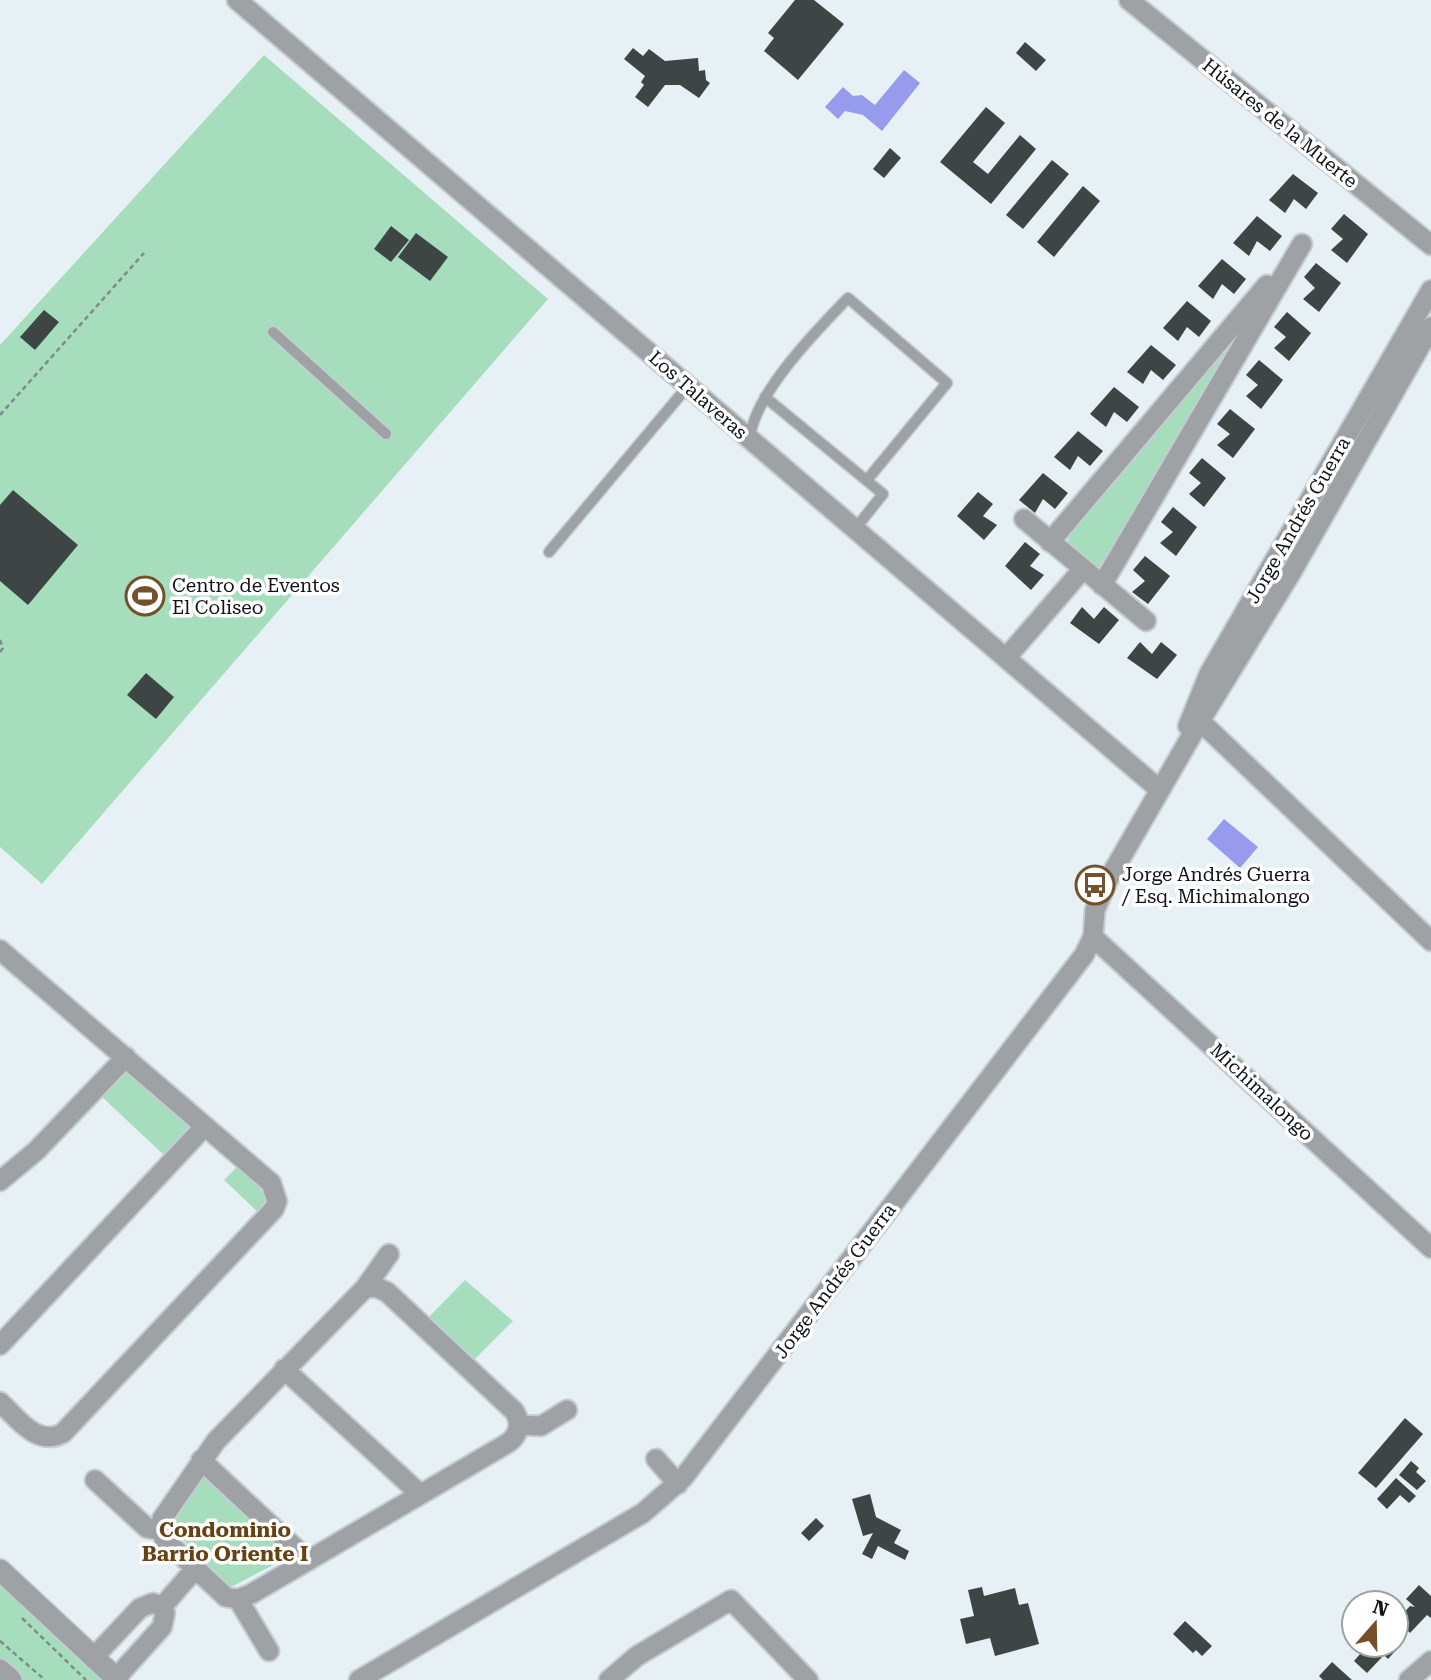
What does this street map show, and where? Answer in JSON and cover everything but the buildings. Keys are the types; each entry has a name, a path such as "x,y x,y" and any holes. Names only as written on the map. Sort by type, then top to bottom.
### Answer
{"street":[{"name":"Los Talaveras","path":"237,0 1160,790"},
{"name":"Húsares de la Muerte","path":"1129,0 1431,245"},
{"path":"1051,542 1302,244 1102,585"},
{"name":"Jorge Andrés Guerra","path":"1179,757 1193,710 1209,674 1431,290"},
{"name":"Jorge Andrés Guerra","path":"359,1680 643,1513 678,1484 1084,955 1093,937 1095,910 1104,889 1200,721 1291,573 1431,327"},
{"path":"1024,520 1146,621"},
{"path":"1006,658 1083,569"},
{"path":"1200,721 1431,941"},
{"name":"Michimalongo","path":"1093,937 1431,1248"},
{"path":"0,950 271,1183 278,1196 274,1209 64,1433 51,1438 36,1435 0,1402"},
{"path":"0,1181 36,1151 126,1057"},
{"path":"0,1345 205,1126"},
{"path":"365,1287 380,1288 387,1292 514,1411 519,1425 511,1441 308,1560 238,1599 222,1595 165,1541 160,1530 164,1515 201,1460 284,1369 365,1287 389,1254"},
{"path":"284,1369 420,1494"},
{"path":"519,1425 541,1426 567,1410"},
{"path":"656,1459 678,1484"},
{"path":"201,1460 308,1560"},
{"path":"94,1480 148,1528 160,1530"},
{"path":"162,1606 195,1569"},
{"path":"0,1570 117,1679 162,1627 166,1613 162,1606 148,1603 139,1608 94,1657"},
{"path":"238,1599 269,1651"},
{"path":"609,1680 637,1656 731,1600 808,1680"},
{"path":"1409,1680 1431,1661"},
{"path":"0,1670 11,1680"}],"lane":[{"path":"750,439 754,416 765,397 814,334 848,298 947,383 867,480"},
{"path":"273,332 386,434"},
{"path":"549,552 688,386"},
{"path":"765,397 883,494 855,529"}],"path":[{"path":"0,415 144,253"},
{"path":"0,640 3,649 0,652"},
{"path":"16,1611 86,1680"},
{"path":"0,1641 45,1680"}],"green space":[{"name":"Centro de Eventos El Coliseo","path":"264,55 548,299 42,884 0,847 0,345"},
{"path":"1261,302 1109,565 1100,569 1068,544 1069,533"},
{"path":"130,1066 194,1125 165,1156 101,1096"},
{"path":"241,1163 271,1194 262,1216 224,1180"},
{"path":"465,1280 513,1321 471,1363 425,1321"},
{"path":"203,1475 289,1557 231,1587 170,1527"},
{"path":"0,1585 102,1680 17,1680 0,1664"}],"water":[{"path":"904,70 920,83 882,131 863,115 845,111 838,119 825,107 843,87 853,96 862,95 875,105"},
{"path":"1224,819 1258,847 1240,868 1207,839"}],"place":[{"name":"Centro de Eventos El Coliseo","path":"145,596"},
{"name":"Jorge Andrés Guerra / Esq. Michimalongo","path":"1095,885"}],"district":[{"name":"Condominio Barrio Oriente I","path":"225,1542"}]}
